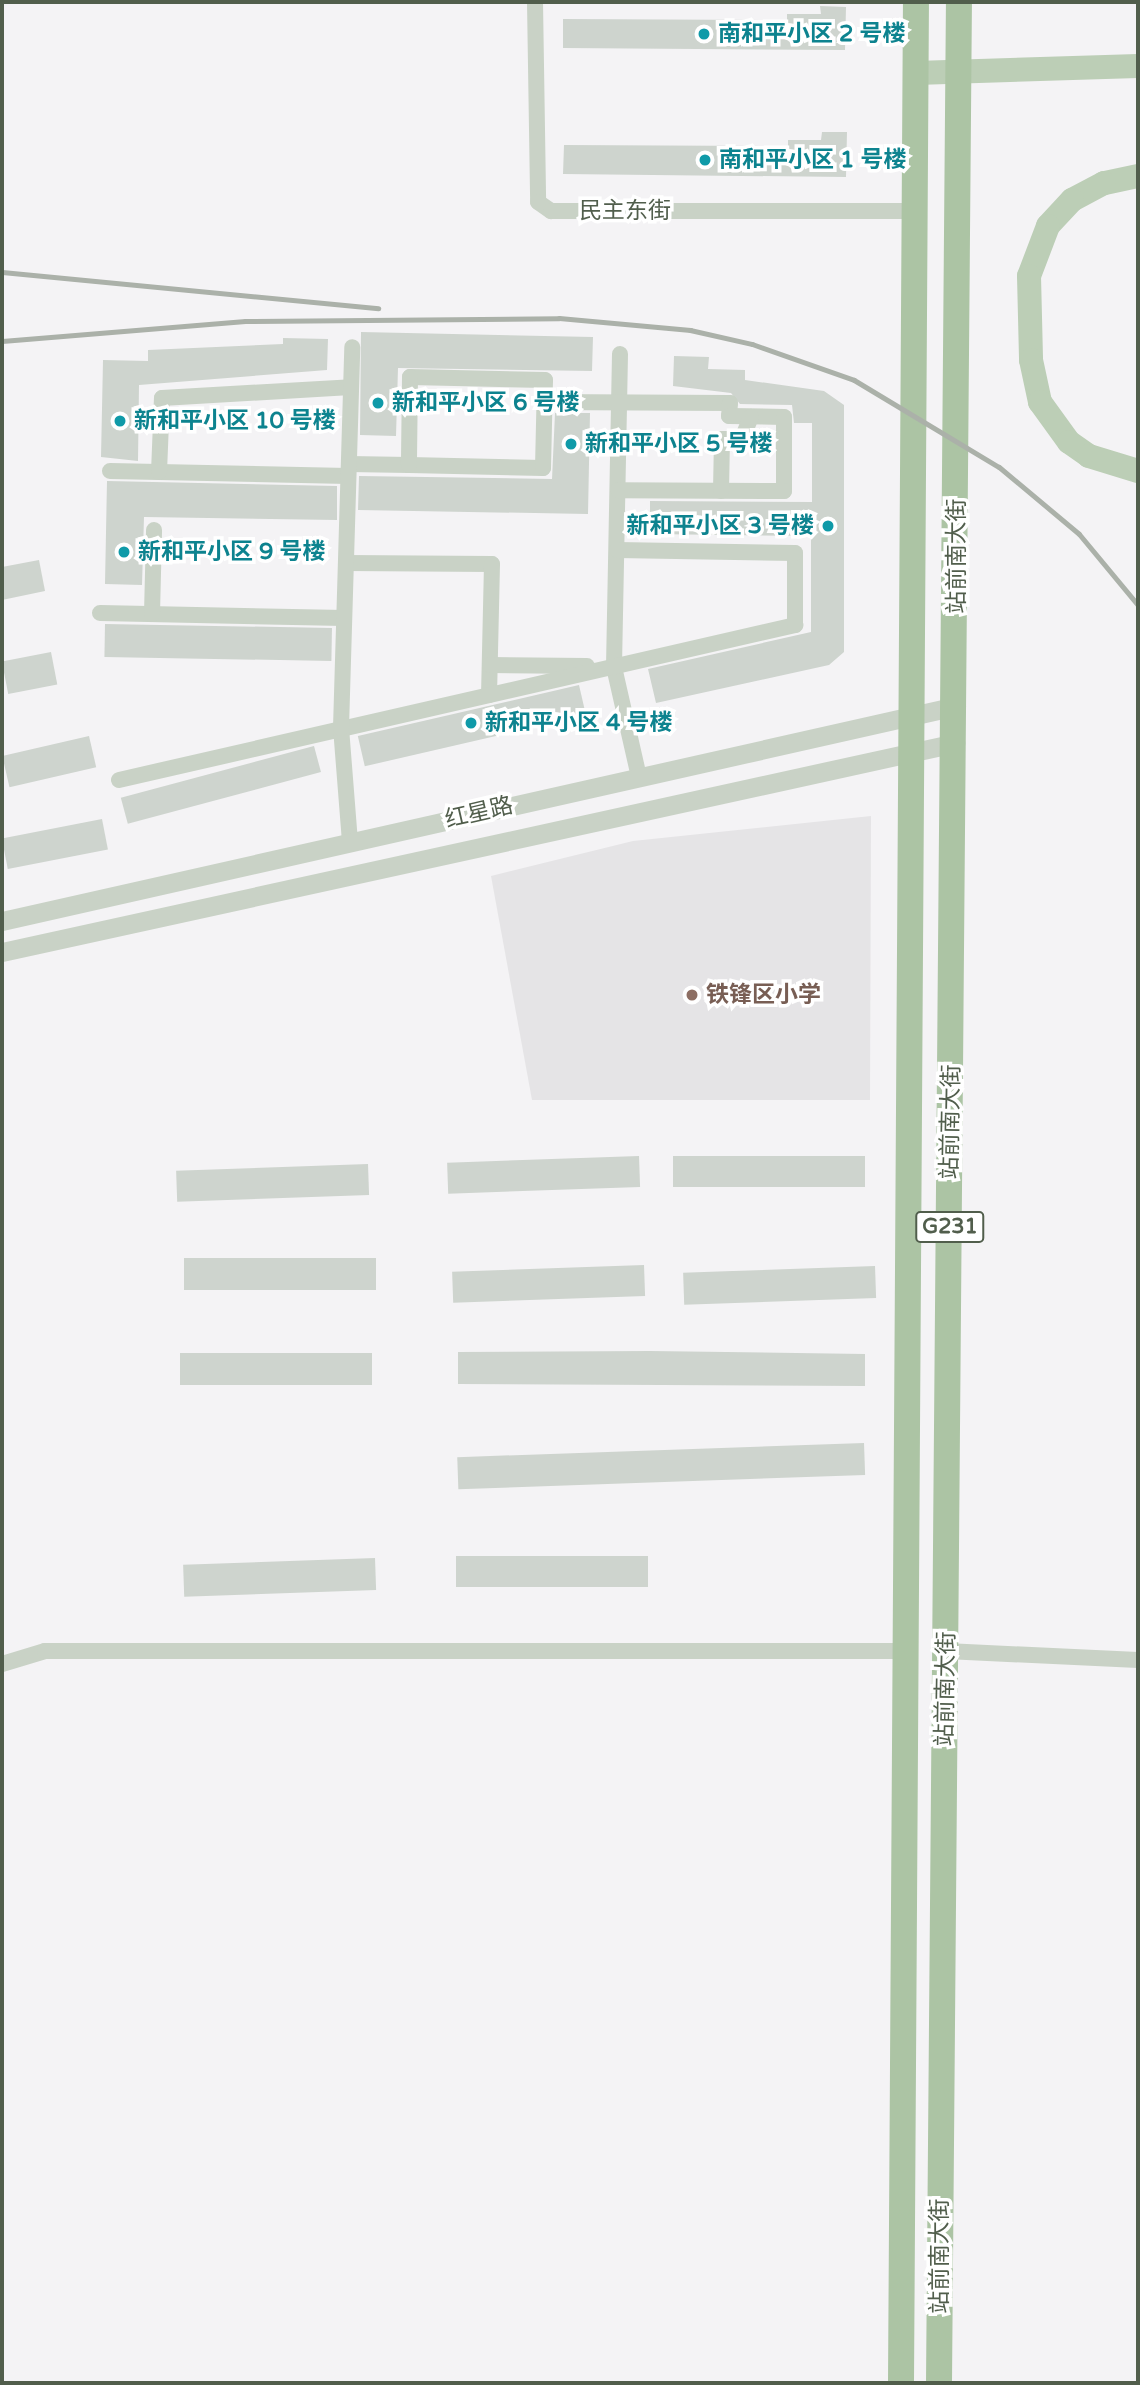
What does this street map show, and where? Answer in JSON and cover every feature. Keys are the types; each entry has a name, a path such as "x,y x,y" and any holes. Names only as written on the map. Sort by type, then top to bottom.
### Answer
{"highway":[{"name":"G231","path":"916,2 916,73"},
{"name":"G231","path":"958,72 959,2"},
{"name":"站前南大街","path":"939,2383 956,706 958,72"},
{"name":"站前南大街","path":"901,2383 914,752 916,73"}],"main road":[{"path":"916,73 1138,66"},
{"path":"1138,176 1104,183 1066,206 1039,242 1029,276 1031,359 1040,402 1069,442 1089,456 1138,471"}],"street":[{"name":"民主东街","path":"535,2 538,202 551,211 915,211"},
{"path":"350,842 341,728 352,347"},
{"path":"620,354 614,667 639,777"},
{"path":"110,471 349,470 409,465 543,468 545,380 410,377 409,465"},
{"path":"159,472 162,398 351,387"},
{"path":"544,402 730,403 729,416 784,417 784,491 618,490"},
{"path":"721,491 722,439 742,439 751,416"},
{"path":"152,614 154,530"},
{"path":"119,780 795,625 795,553 617,550"},
{"path":"346,563 492,564 489,695"},
{"path":"100,613 344,618"},
{"path":"489,665 614,667"},
{"name":"红星路","path":"2,920 956,706"},
{"name":"红星路","path":"2,952 955,743"},
{"path":"2,1664 45,1651 907,1651"},
{"path":"946,1651 1138,1660"}],"shaded area":[{"name":"铁锋区小学","path":"871,816 870,1100 532,1100 491,876 633,841"}],"building":[{"name":"南和平小区 2 号楼","path":"820,6 846,7 845,50 563,48 563,19 787,20 787,14 821,14"},
{"name":"南和平小区 1 号楼","path":"822,132 847,132 846,177 563,174 564,145 788,146 788,140 821,140"},
{"name":"新和平小区 6 号楼","path":"361,332 593,337 592,371 398,368 396,436 360,435"},
{"name":"新和平小区 10 号楼","path":"283,338 328,339 327,370 139,385 138,461 101,457 103,360 148,361 148,350 283,344"},
{"path":"674,356 709,357 708,369 745,370 745,380 824,391 844,405 844,652 829,665 656,703 648,669 811,632 811,536 650,534 650,501 812,502 812,423 794,423 792,405 740,404 731,393 673,386"},
{"name":"新和平小区 5 号楼","path":"555,413 590,413 588,514 358,510 359,476 552,479"},
{"name":"新和平小区 9 号楼","path":"107,481 337,486 337,520 144,517 142,585 105,584"},
{"path":"39,560 45,591 2,600 2,567"},
{"path":"105,624 332,628 331,661 104,657"},
{"path":"51,652 57,684 8,694 2,662"},
{"name":"新和平小区 4 号楼","path":"579,685 586,715 365,766 358,736"},
{"path":"89,736 96,767 9,787 2,756"},
{"path":"314,746 321,772 128,824 121,798"},
{"path":"102,819 108,849 8,869 2,838"},
{"path":"639,1156 640,1187 448,1194 447,1163"},
{"path":"673,1156 865,1156 865,1187 673,1187"},
{"path":"368,1164 369,1195 177,1202 176,1171"},
{"path":"184,1258 376,1258 376,1290 184,1290"},
{"path":"644,1265 645,1296 453,1303 452,1272"},
{"path":"875,1266 876,1298 684,1305 683,1273"},
{"path":"458,1352 865,1354 865,1386 458,1384"},
{"path":"180,1353 372,1353 372,1385 180,1385"},
{"path":"864,1443 865,1475 458,1489 457,1457"},
{"path":"456,1556 648,1556 648,1587 456,1587"},
{"path":"375,1558 376,1590 184,1597 183,1565"}],"railway":[{"path":"2,272 378,308"},
{"path":"2,341 245,321 559,318 690,330 752,344 854,380 999,467 1079,534 1138,605"}],"place":[{"name":"南和平小区 2 号楼","path":"704,34"},
{"name":"南和平小区 1 号楼","path":"705,160"},
{"name":"新和平小区 6 号楼","path":"378,403"},
{"name":"新和平小区 10 号楼","path":"120,421"},
{"name":"新和平小区 5 号楼","path":"571,444"},
{"name":"新和平小区 3 号楼","path":"828,526"},
{"name":"新和平小区 9 号楼","path":"124,552"},
{"name":"新和平小区 4 号楼","path":"471,723"},
{"name":"铁锋区小学","path":"692,995"}]}
